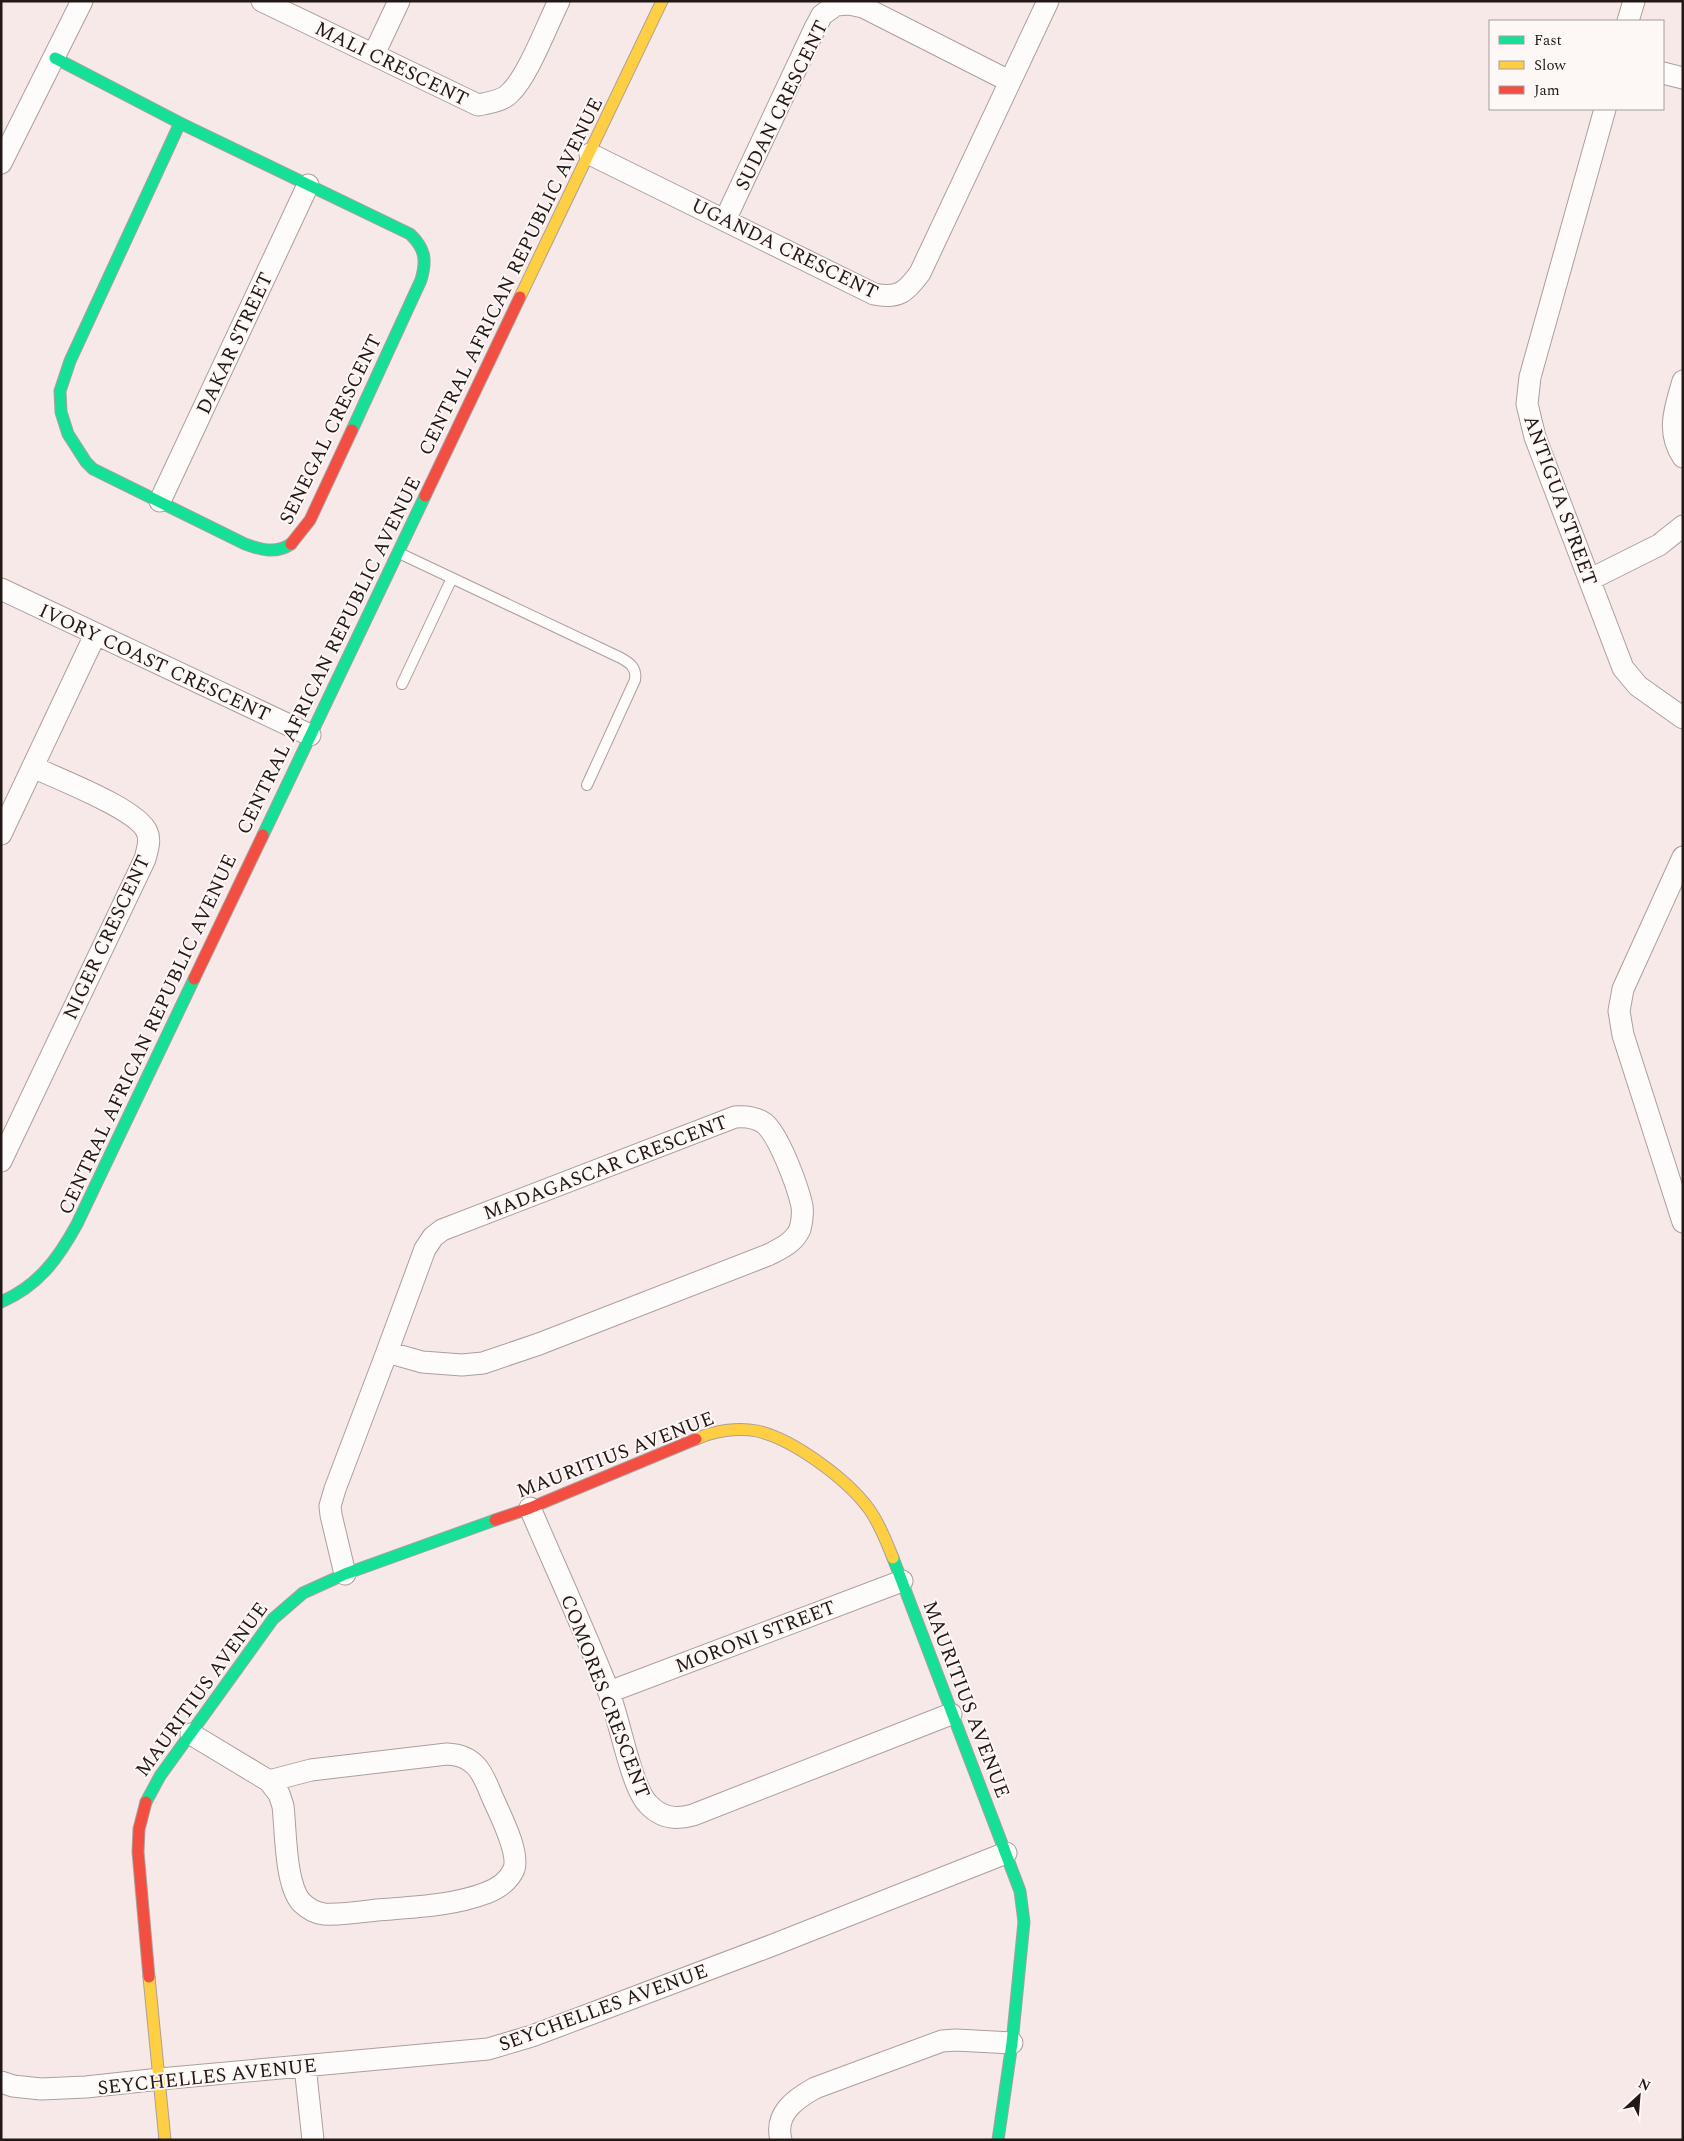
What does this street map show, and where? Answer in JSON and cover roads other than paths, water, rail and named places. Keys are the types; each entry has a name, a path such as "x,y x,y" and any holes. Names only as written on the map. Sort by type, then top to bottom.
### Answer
{"street":[{"path":"1,163 82,1"},
{"name":"MALI CRESCENT","path":"262,1 478,104 495,101 510,94 526,69 559,1"},
{"path":"374,54 399,1"},
{"name":"CENTRAL AFRICAN REPUBLIC AVENUE","path":"1,1302 33,1285 46,1273 63,1250 77,1224 662,1"},
{"name":"UGANDA CRESCENT","path":"590,154 874,294 892,296 900,294 912,284 920,273 1048,1"},
{"path":"1628,20 1634,1"},
{"name":"SUDAN CRESCENT","path":"726,220 815,28 822,15 836,5 849,4 874,11 1010,81"},
{"name":"SENEGAL CRESCENT","path":"55,58 180,123 410,234 418,241 426,259 418,288 303,533 295,543 283,550 270,551 245,544 160,501 103,475 85,462 73,441 60,404 60,392 70,361 180,123"},
{"path":"1664,73 1683,78"},
{"name":"ANTIGUA STREET","path":"1605,110 1530,377 1527,404 1535,437 1591,579 1623,668 1638,686 1683,718"},
{"name":"DAKAR STREET","path":"160,501 308,185"},
{"path":"1683,381 1674,414 1673,431 1674,440 1683,457"},
{"path":"1591,579 1659,545 1683,526"},
{"name":"IVORY COAST CRESCENT","path":"1,589 310,735"},
{"path":"1,834 95,635"},
{"name":"NIGER CRESCENT","path":"1,1161 145,859 149,840 148,832 127,811 33,767"},
{"path":"1683,857 1626,981 1620,1000 1623,1035 1683,1222"},
{"name":"MADAGASCAR CRESCENT","path":"345,1574 330,1506 425,1249 433,1236 442,1230 735,1117 754,1118 763,1123 771,1130 778,1141 798,1193 802,1213 798,1232 782,1248 539,1344 483,1363 462,1365 422,1362 387,1352"},
{"name":"MAURITIUS AVENUE","path":"165,2140 137,1830 142,1808 148,1794 273,1619 283,1608 304,1593 345,1574 530,1508 706,1436 730,1430 758,1431 794,1447 825,1468 858,1496 875,1518 902,1581 951,1714 1006,1853 1020,1891 1023,1910 1012,2043 998,2140"},
{"name":"COMORES CRESCENT","path":"530,1508 609,1692 643,1798 655,1810 664,1815 680,1819 702,1812 951,1714"},
{"name":"MORONI STREET","path":"609,1692 902,1581"},
{"path":"191,1734 269,1781 279,1794 283,1806 291,1883 302,1902 316,1912 323,1914 349,1913 461,1900 487,1893 499,1887 507,1880 514,1867 514,1853 485,1778 477,1764 464,1757 448,1754 311,1770 269,1781"},
{"name":"SEYCHELLES AVENUE","path":"1,2082 24,2087 63,2089 472,2052 511,2043 773,1945 1006,1853"},
{"path":"781,2140 780,2128 787,2108 798,2097 815,2088 942,2041 1012,2043"},
{"path":"305,2066 313,2140"}],"lane":[{"path":"398,552 621,658 633,667 636,674 635,680 586,785"},
{"path":"402,684 452,578"}]}
